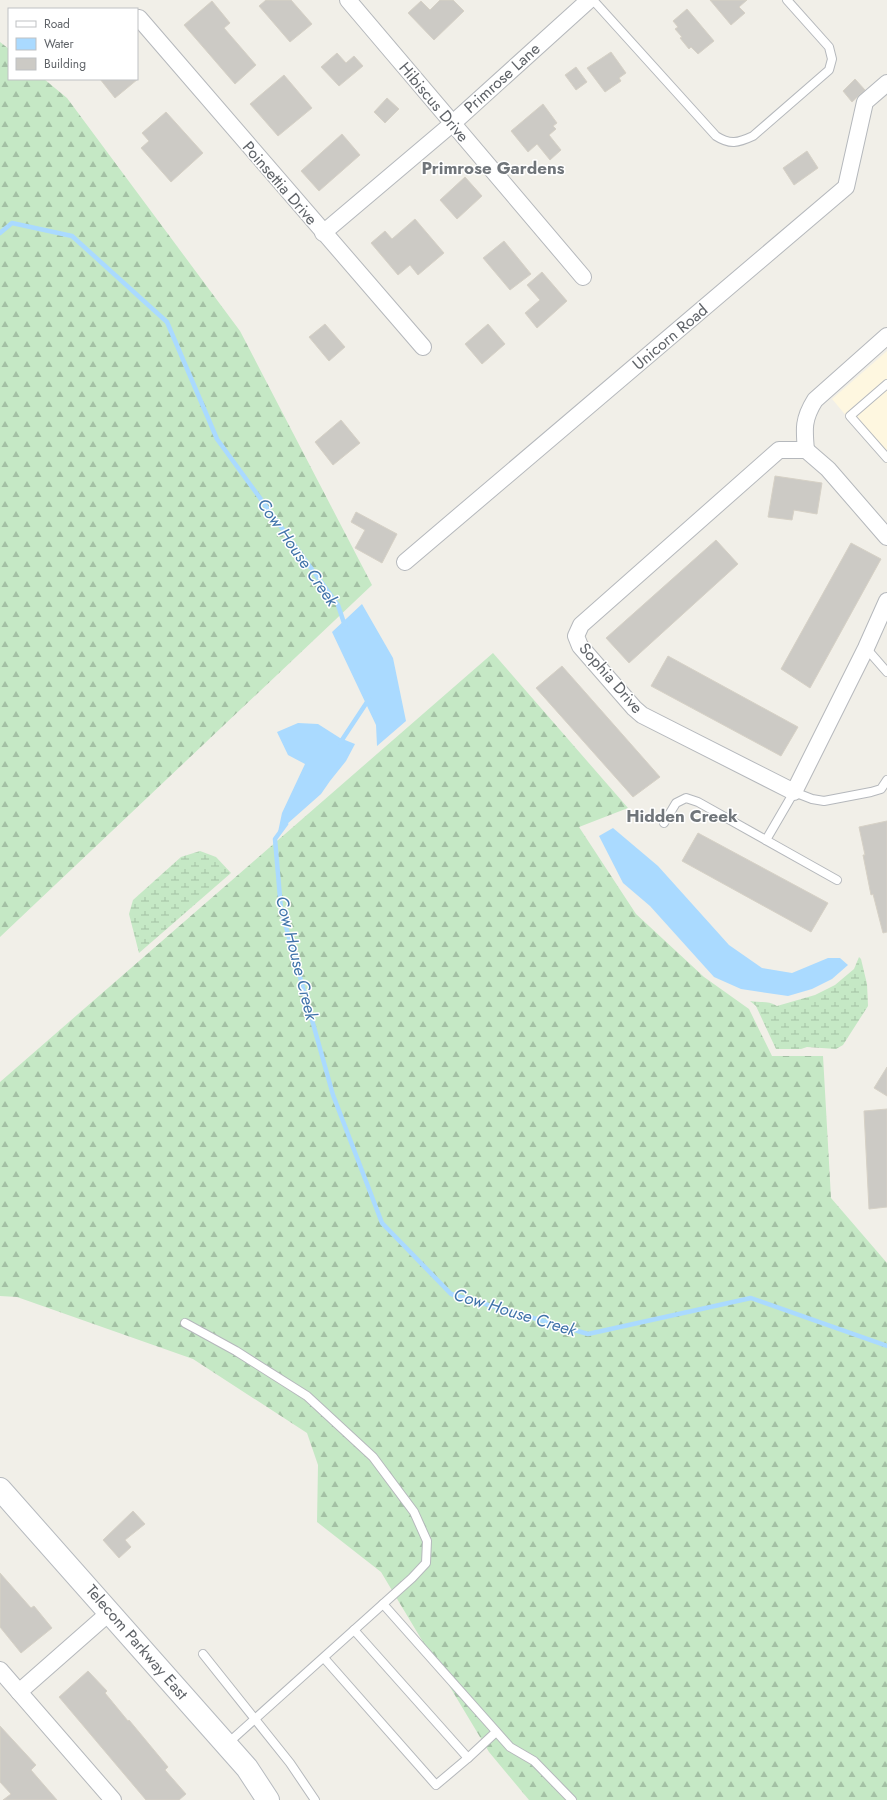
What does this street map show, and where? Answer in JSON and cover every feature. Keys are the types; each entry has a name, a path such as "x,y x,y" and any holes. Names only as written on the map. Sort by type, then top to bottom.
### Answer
{"street":[{"name":"Hibiscus Drive","path":"348,0 583,277"},
{"name":"Primrose Lane","path":"323,233 453,123 586,1"},
{"name":"Poinsettia Drive","path":"139,18 323,233 423,347"},
{"name":"Unicorn Road","path":"405,562 846,187 865,102 887,82"},
{"path":"887,336 815,400 808,411 804,424 806,450 828,469 887,537"},
{"name":"Sophia Drive","path":"794,792 642,715 634,708 580,646 576,636 581,624 779,450 806,450"},
{"path":"794,792 866,648 887,601"},
{"name":"Telecom Parkway East","path":"0,1488 247,1768 268,1800"},
{"path":"19,1692 110,1612"},
{"path":"0,1670 113,1800"}],"lane":[{"path":"586,1 716,136 726,142 741,141 753,136 829,70 832,59 829,47 787,0"},
{"path":"887,384 850,416 887,458"},
{"path":"866,648 887,672"},
{"path":"766,840 794,792 812,799 824,801 881,789 887,780"},
{"path":"664,823 676,803 686,798 698,802 837,880"},
{"path":"185,1323 236,1351 307,1396 373,1457 414,1512 427,1541 426,1563 324,1658 226,1744"},
{"path":"383,1604 510,1747 534,1760 572,1800"},
{"path":"354,1630 468,1758"},
{"path":"203,1654 256,1718 290,1763 314,1800"},
{"path":"324,1658 436,1785 496,1732"}],"shaded area":[{"path":"887,351 887,464 832,399"}],"green space":[{"path":"0,42 8,48 8,80 45,80 67,98 240,331 372,585 0,937"},
{"path":"493,653 628,808 579,827 636,914 704,977 749,1009 772,1056 823,1056 831,1198 887,1263 887,1800 529,1800 489,1752 381,1572 317,1522 318,1465 307,1433 193,1359 17,1297 0,1296 0,1082"},
{"path":"200,851 216,857 231,873 139,953 129,914 133,900 181,857"},
{"path":"859,957 861,959 867,984 868,1006 843,1045 836,1049 807,1047 801,1049 776,1049 756,1006 750,1001 767,1002 777,1006 815,995 835,985 854,969"}],"water":[{"path":"362,604 393,658 406,721 377,746 376,725 332,632"},
{"path":"298,723 318,724 340,738 355,744 346,761 321,794 278,832 282,813 305,764 288,755 277,732"},
{"path":"613,828 658,866 729,945 762,968 792,973 828,958 840,958 848,965 832,979 812,989 788,996 741,989 714,977 650,906 623,883 599,836"}],"building":[{"path":"266,0 291,0 312,24 290,42 259,6"},
{"path":"440,0 453,0 464,11 434,40 408,13 421,1 430,10"},
{"path":"710,0 747,0 739,7 745,13 731,25"},
{"path":"212,1 230,23 224,28 256,65 235,84 184,25"},
{"path":"687,9 714,41 698,54 691,47 689,49 680,38 682,37 675,29 678,27 673,21"},
{"path":"611,52 626,73 619,78 621,81 605,92 587,68"},
{"path":"337,53 346,63 354,56 363,66 339,86 321,67"},
{"path":"576,67 587,82 576,90 565,75"},
{"path":"284,75 312,108 278,136 250,104"},
{"path":"855,79 865,90 852,102 843,91"},
{"path":"101,80 137,80 115,98"},
{"path":"387,98 399,109 385,123 374,112"},
{"path":"543,104 557,123 553,126 556,129 549,135 561,150 550,160 537,144 528,152 511,131"},
{"path":"166,112 203,153 171,182 141,148 149,141 142,133"},
{"path":"342,134 360,155 319,191 301,171"},
{"path":"807,151 818,168 794,185 783,168"},
{"path":"465,177 482,196 457,219 440,200"},
{"path":"415,219 444,253 418,275 410,265 398,275 371,243 385,231 392,239"},
{"path":"504,241 531,274 510,290 483,258"},
{"path":"542,272 567,301 537,328 525,313 540,300 527,285"},
{"path":"325,324 345,347 329,361 309,337"},
{"path":"488,324 505,344 482,364 465,344"},
{"path":"341,420 360,443 333,465 315,442"},
{"path":"775,476 822,483 817,514 794,510 792,520 768,517"},
{"path":"356,512 397,534 382,563 355,548 365,530 351,522"},
{"path":"716,540 738,564 629,663 606,638"},
{"path":"851,543 881,559 810,688 781,669"},
{"path":"668,656 798,727 781,756 651,686"},
{"path":"562,666 660,777 633,797 536,688"},
{"path":"887,821 887,932 883,933 873,894 871,895 859,827"},
{"path":"698,833 828,903 811,932 682,861"},
{"path":"887,1067 887,1096 874,1088"},
{"path":"887,1109 887,1207 869,1209 864,1111"},
{"path":"133,1511 145,1524 125,1540 131,1547 119,1558 103,1540"},
{"path":"0,1573 31,1608 34,1606 52,1628 21,1653 0,1627"},
{"path":"88,1671 107,1691 105,1693 168,1767 165,1770 186,1794 179,1800 146,1800 59,1697"},
{"path":"0,1726 36,1765 31,1770 57,1800 3,1800 11,1794 0,1782"}],"waterway":[{"name":"Cow House Creek","path":"0,233 12,223 72,236 167,322 217,439 338,605 345,626"},
{"name":"Cow House Creek","path":"340,743 369,699"},
{"name":"Cow House Creek","path":"286,824 275,839 281,909 333,1095 382,1223 451,1294 588,1334 751,1298 887,1346"}],"district":[{"name":"Primrose Gardens","path":"493,168"},
{"name":"Hidden Creek","path":"682,816"}]}
